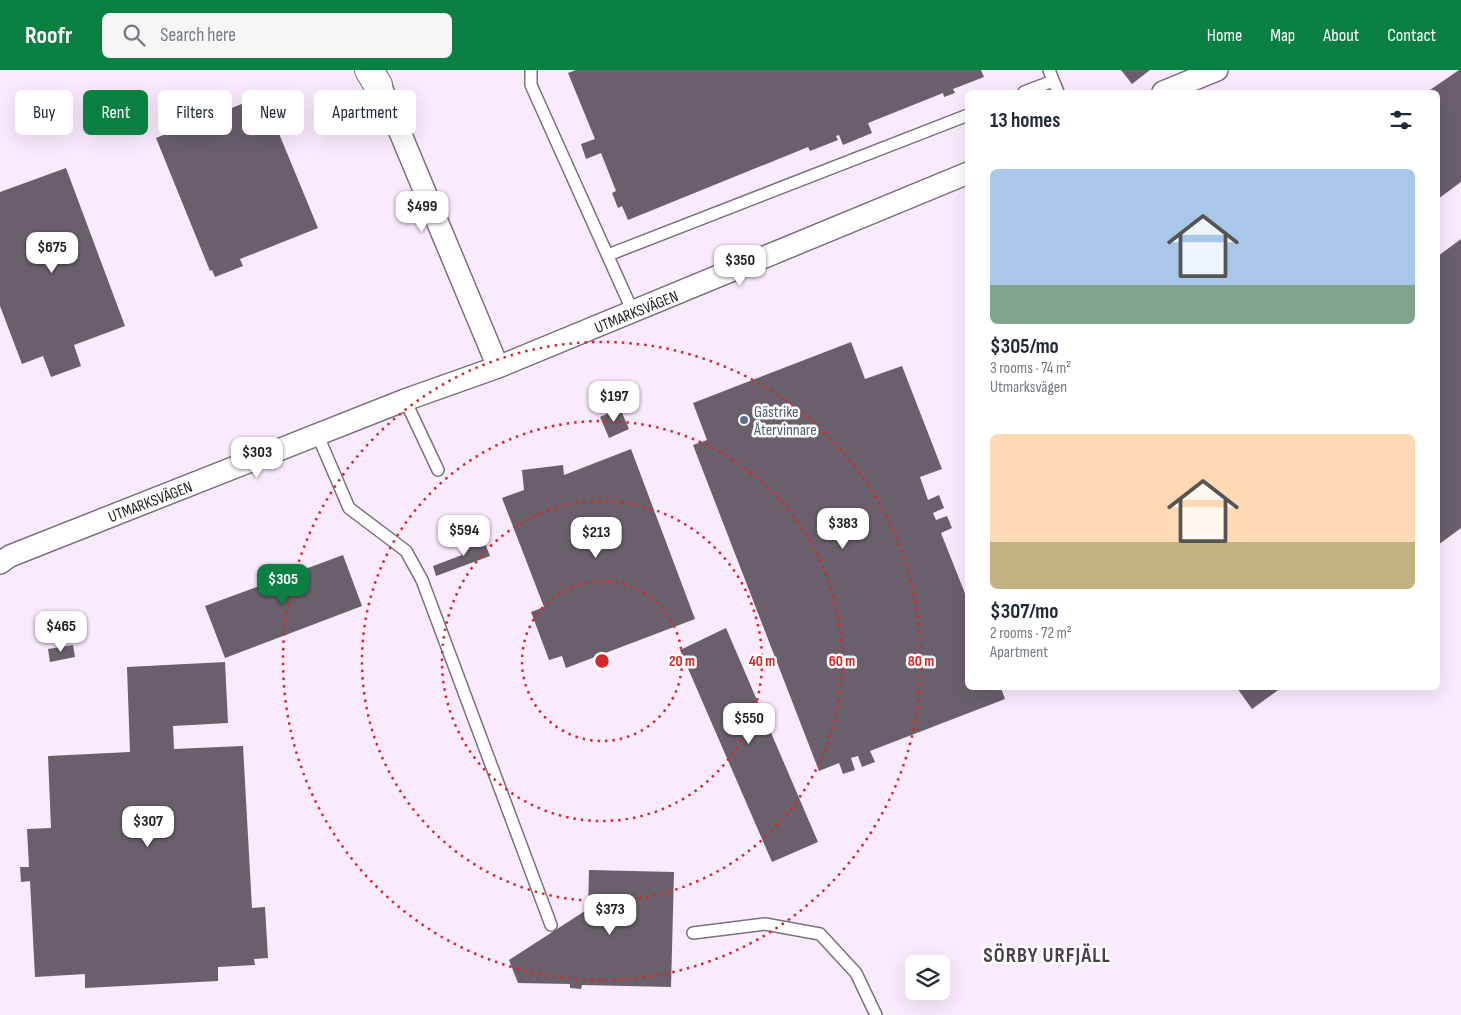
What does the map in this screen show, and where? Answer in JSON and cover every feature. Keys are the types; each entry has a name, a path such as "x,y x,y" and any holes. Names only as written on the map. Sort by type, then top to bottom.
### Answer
{"street":[{"path":"1168,90 1217,70"},
{"path":"375,74 498,368"},
{"name":"UTMARKSVÄGEN","path":"0,563 10,556 318,436 405,400 498,368 965,174"}],"lane":[{"path":"530,70 531,85 634,312"},
{"path":"1027,90 1051,76 1057,90"},
{"path":"608,255 965,115"},
{"path":"405,400 438,470"},
{"path":"318,436 348,508 406,551 422,580 550,925"},
{"path":"693,933 765,924 820,934 856,973 876,1015"}],"shaded area":[{"path":"0,70 1461,70 1461,1015 0,1015"}],"building":[{"path":"576,70 981,70 984,77 953,89 955,93 944,97 943,93 868,123 872,133 843,145 839,135 836,136 838,140 810,151 808,147 628,220 622,206 618,208 612,193 616,191 601,153 586,159 581,144 595,139 568,73"},
{"path":"1121,70 1150,70 1132,84"},
{"path":"1461,70 1461,182 1440,198 1440,90 1430,90"},
{"path":"242,104 242,135 280,135 318,228 240,259 243,266 215,277 212,270 210,271 156,138 163,135 232,135 232,108"},
{"path":"66,168 125,326 74,345 81,366 51,377 43,356 22,364 0,306 0,192"},
{"path":"1461,239 1461,528 1440,544 1440,255"},
{"path":"851,342 865,379 902,366 942,469 920,477 928,500 939,495 944,508 933,513 936,520 947,516 952,528 941,533 965,593 965,690 1002,690 1005,699 870,751 875,762 862,767 858,756 851,758 855,770 843,774 839,763 819,771 693,445 707,440 693,403"},
{"path":"620,408 629,429 609,438 600,417"},
{"path":"631,449 695,619 566,668 562,656 549,660 531,612 544,607 502,498 524,490 522,470 563,465 564,475"},
{"path":"483,538 490,556 436,576 433,566 462,555 459,548"},
{"path":"343,555 362,606 225,658 205,606"},
{"path":"726,628 818,842 772,862 680,650"},
{"path":"73,645 75,657 50,662 48,649"},
{"path":"225,662 228,723 173,726 174,749 243,746 252,908 265,907 268,958 254,959 255,965 218,967 218,981 85,988 85,974 35,977 30,881 21,882 20,867 29,867 27,829 51,828 48,756 130,752 127,667"},
{"path":"1238,690 1278,690 1252,709"},
{"path":"589,870 674,872 671,987 582,985 581,989 570,988 570,984 518,983 509,960 588,909"}],"place":[{"name":"Gästrike Återvinnare","path":"744,420"}],"district":[{"name":"SÖRBY URFJÄLL","path":"1047,955"}]}
